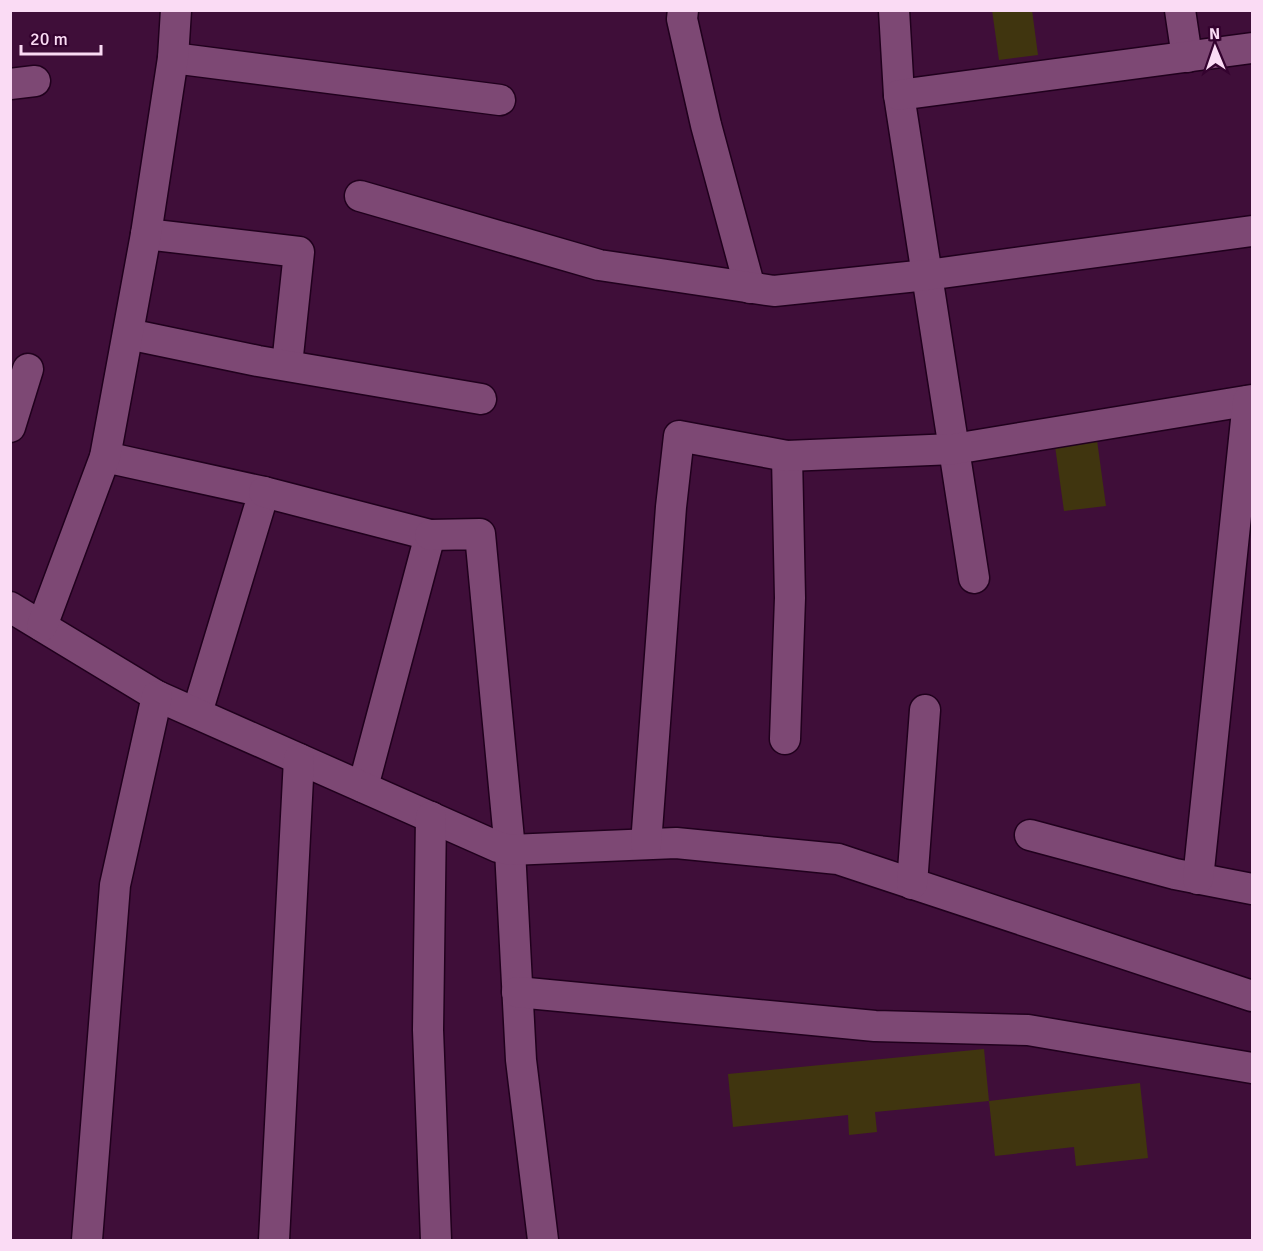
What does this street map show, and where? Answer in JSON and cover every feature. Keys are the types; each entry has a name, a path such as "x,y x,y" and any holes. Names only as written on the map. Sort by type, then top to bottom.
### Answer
{"street":[{"path":"176,10 173,58 146,234 105,457 21,619 157,696 498,847 510,850 676,843 838,859 1252,996"},
{"path":"683,10 682,19 706,125 750,288"},
{"path":"894,10 899,95 974,578"},
{"path":"1180,10 1187,57"},
{"path":"899,95 1252,48"},
{"path":"173,58 500,100"},
{"path":"360,196 600,265 774,291 927,275 1252,232"},
{"path":"146,234 299,252 287,365"},
{"path":"128,334 481,399"},
{"path":"10,427 28,369"},
{"path":"646,844 671,507 679,436 787,456 954,449 1250,400 1197,879"},
{"path":"785,739 790,598 787,456"},
{"path":"105,457 264,492 430,535 480,534 510,850 521,1060 543,1240"},
{"path":"197,713 264,492"},
{"path":"363,787 430,535"},
{"path":"87,1240 116,885 157,696"},
{"path":"912,884 925,710"},
{"path":"273,1240 299,759"},
{"path":"431,817 429,1030 436,1240"},
{"path":"1030,835 1197,879 1252,890"},
{"path":"517,992 875,1026 1028,1030 1252,1068"}],"building":[{"path":"992,10 1032,10 1038,55 999,60"},
{"path":"1097,440 1106,506 1064,511 1055,446"},
{"path":"984,1049 989,1101 875,1112 877,1132 849,1135 848,1115 733,1127 728,1074"},
{"path":"1140,1083 1148,1158 1076,1166 1074,1147 995,1156 989,1101"}]}
